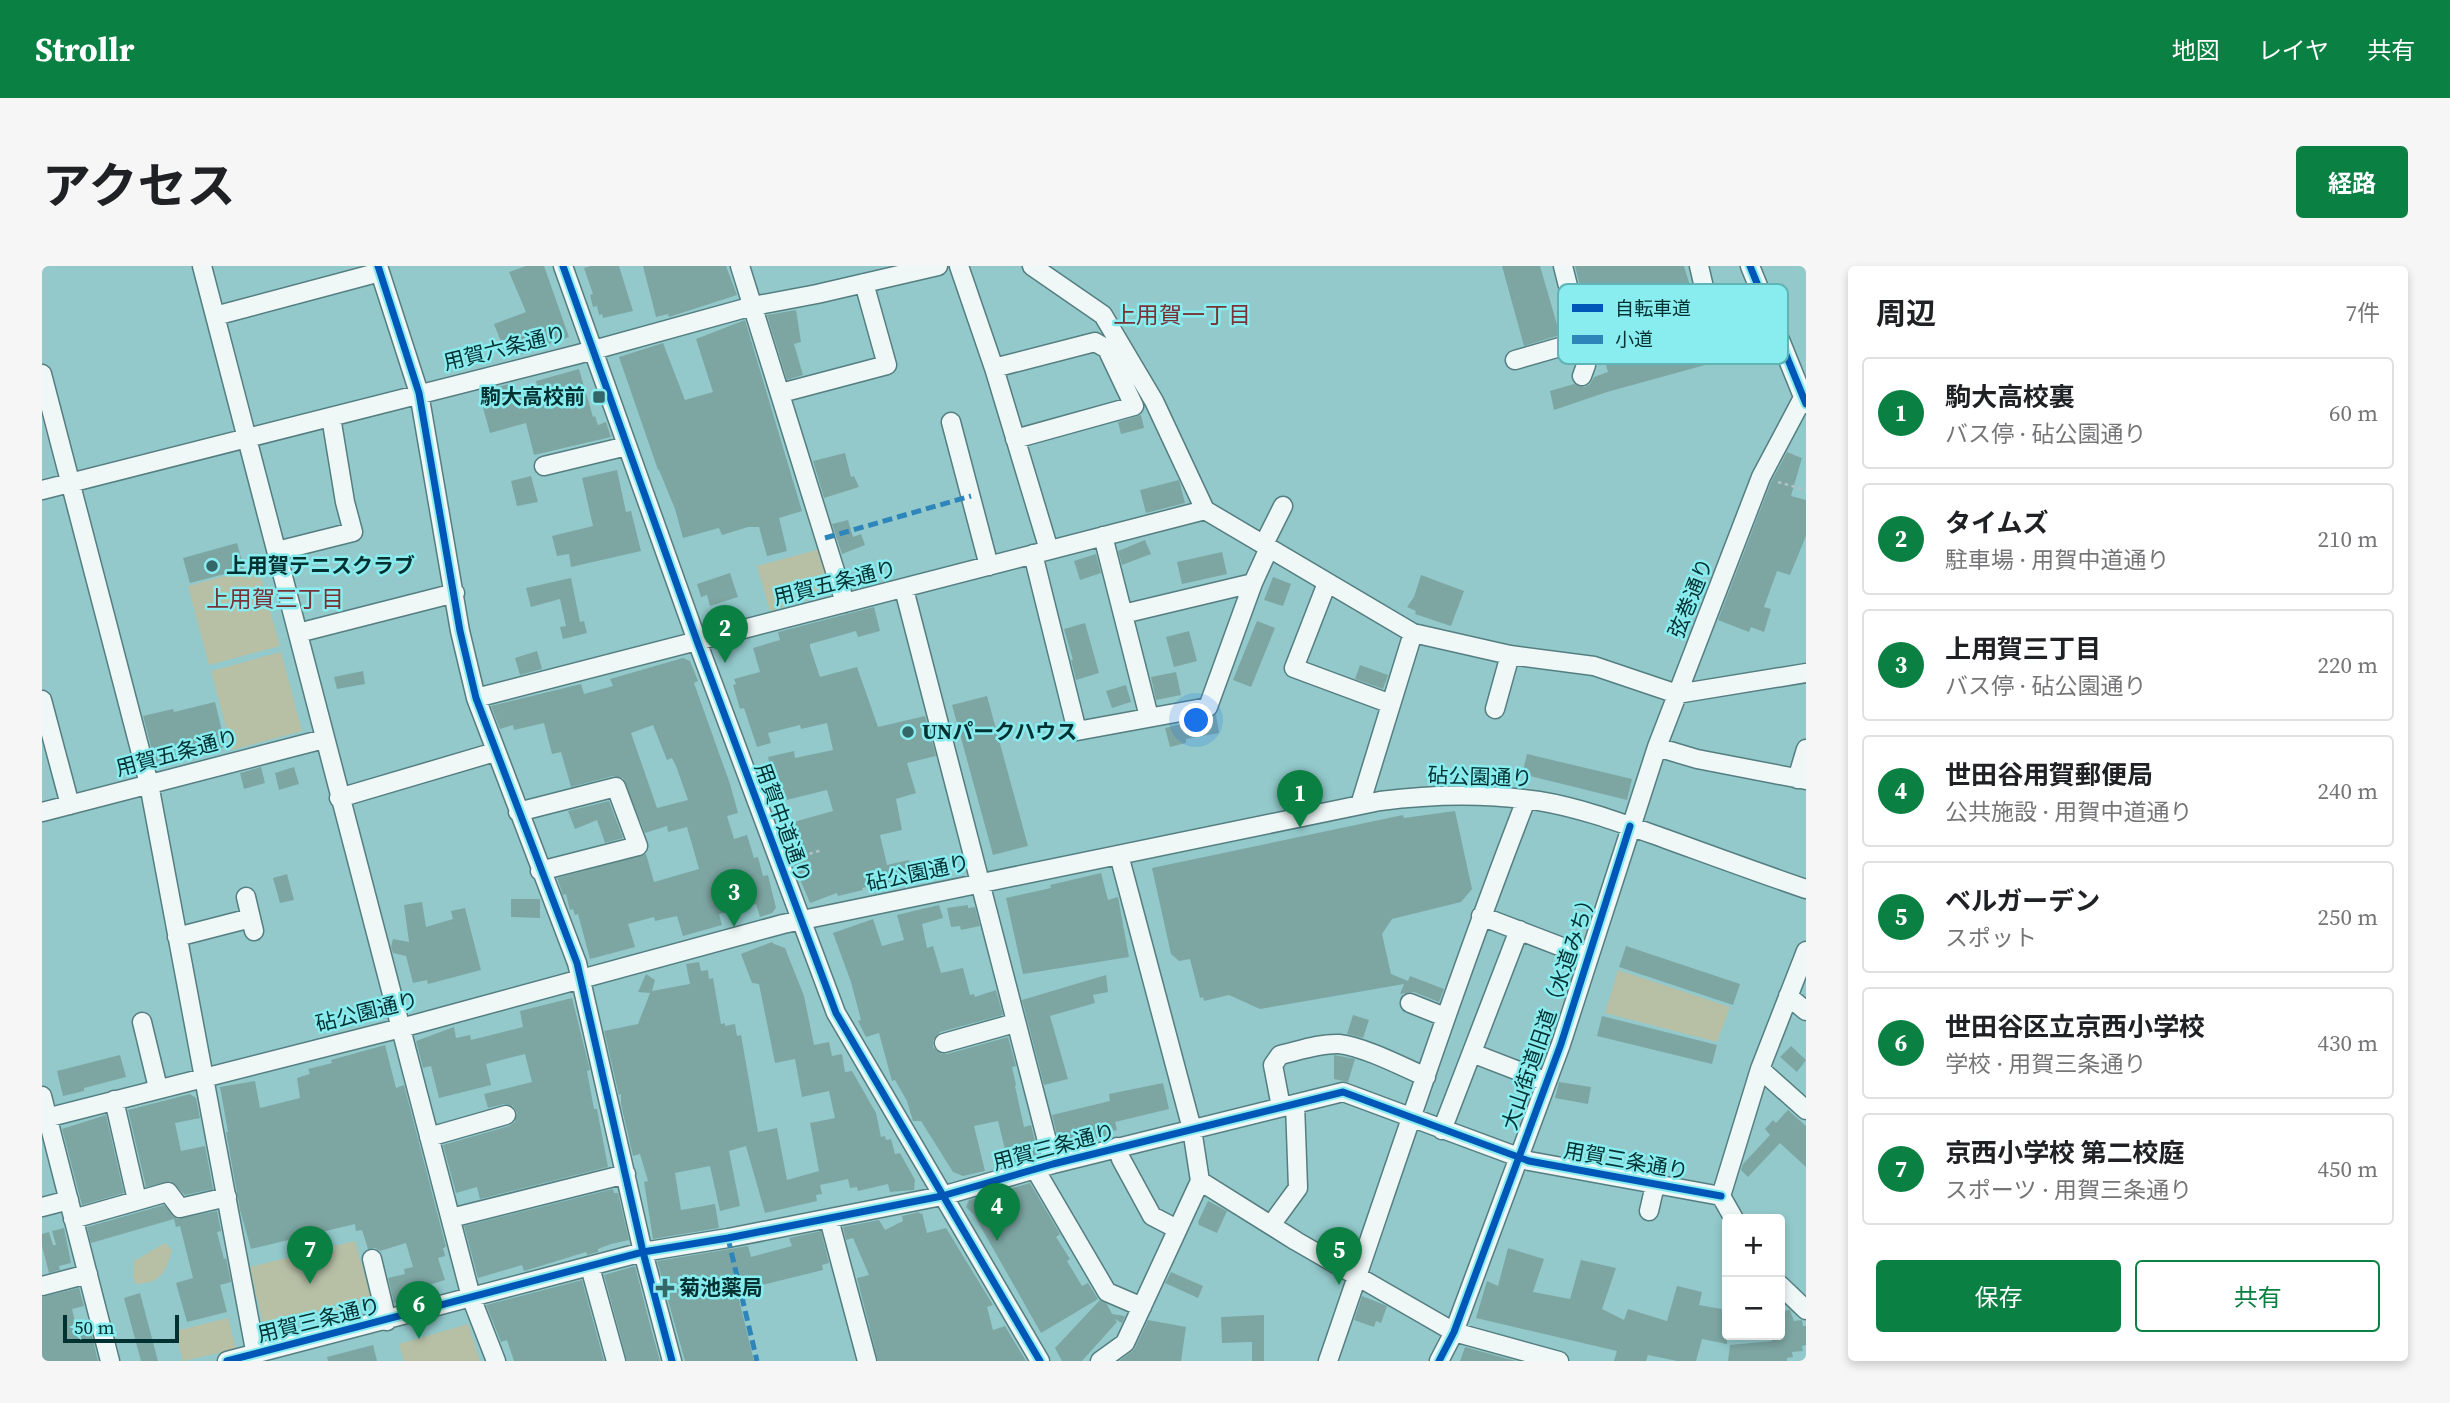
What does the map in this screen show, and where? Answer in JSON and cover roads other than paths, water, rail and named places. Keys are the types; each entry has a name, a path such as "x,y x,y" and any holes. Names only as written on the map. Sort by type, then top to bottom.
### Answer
{"street":[{"path":"202,266 471,1297 496,1361"},
{"name":"用賀中道通り","path":"563,266 697,641 836,1013 1040,1361"},
{"path":"740,266 845,603"},
{"name":"用賀六条通り","path":"42,490 593,350 752,306 864,283 885,272 939,266"},
{"path":"959,266 1015,439 1077,731 1208,707 1283,506"},
{"path":"1032,266 1103,315 1154,401 1205,510 1413,633 1510,656 1594,666 1677,694 1806,673"},
{"path":"1563,266 1568,284"},
{"path":"1699,266 1703,284"},
{"path":"1750,266 1758,284"},
{"path":"215,316 379,269 419,393 460,631 476,698 581,977 643,1252 672,1361"},
{"path":"781,393 887,365 864,283"},
{"path":"994,368 1095,342 1107,349 1134,407 1015,439"},
{"path":"1515,360 1558,345"},
{"path":"1788,357 1805,398"},
{"path":"1582,376 1586,364"},
{"path":"42,374 149,784 256,1357"},
{"name":"弦巻通り","path":"1630,826 1657,747 1722,585 1761,477 1805,398"},
{"path":"277,551 353,532 345,502 331,417"},
{"path":"951,422 989,566"},
{"path":"544,466 627,446"},
{"name":"用賀五条通り","path":"476,698 1205,510"},
{"path":"1103,537 1149,717"},
{"path":"1123,614 1253,583"},
{"path":"1327,583 1294,668 1391,704"},
{"path":"904,589 1053,1164"},
{"path":"298,633 455,593"},
{"path":"1360,804 1413,633"},
{"path":"1496,709 1510,656"},
{"path":"42,700 70,805"},
{"name":"用賀五条通り","path":"42,812 324,739"},
{"path":"1657,747 1697,759 1802,779 1806,749"},
{"path":"339,798 495,752"},
{"path":"518,812 616,787 638,846 540,871"},
{"name":"砧公園通り","path":"45,1118 401,1028 581,977 801,920 1360,804 1442,796 1526,800 1570,808 1630,826 1806,889"},
{"path":"1328,1361 1445,1017 1526,800"},
{"name":"大山街道旧道（水道みち）","path":"1439,1361 1454,1332 1547,1082 1630,826"},
{"path":"1100,1361 1125,1343 1200,1181 1192,1129 1119,855"},
{"path":"177,937 252,925 246,897"},
{"path":"1481,916 1588,957"},
{"path":"1442,1130 1519,930"},
{"path":"1731,1214 1721,1196 1760,1069 1806,951"},
{"path":"1788,996 1806,1011"},
{"path":"1410,1003 1445,1017"},
{"path":"142,1022 158,1088"},
{"path":"944,1042 1015,1024"},
{"path":"1271,1226 1298,1188 1288,1105 1273,1065 1280,1055 1340,1044 1426,1077"},
{"path":"1472,1053 1547,1082"},
{"path":"1760,1069 1806,1110"},
{"name":"用賀三条通り","path":"227,1361 256,1357 643,1252 942,1196 1117,1147 1343,1092 1517,1157 1721,1196"},
{"path":"42,1097 45,1118 110,1361"},
{"path":"114,1100 137,1200"},
{"path":"429,1137 506,1115"},
{"path":"1117,1147 1152,1216 1177,1229"},
{"path":"1035,1169 1107,1292 1142,1307"},
{"path":"451,1217 626,1174"},
{"path":"1200,1181 1271,1226 1454,1332 1559,1361"},
{"path":"1649,1211 1655,1185"},
{"path":"73,1219 168,1192 180,1208 226,1197"},
{"path":"42,1207 69,1200"},
{"path":"829,1219 867,1361"},
{"path":"372,1259 387,1321"},
{"path":"590,1267 616,1361"},
{"path":"42,1286 88,1274"},
{"path":"1785,1290 1806,1310"}],"place":[{"name":"駒大高校前","path":"599,397"},
{"name":"上用賀テニスクラブ","path":"212,566"},
{"name":"タイムズ","path":"725,663"},
{"name":"UNパークハウス","path":"908,732"},
{"name":"駒大高校裏","path":"1300,828"},
{"name":"上用賀三丁目","path":"734,927"},
{"name":"世田谷用賀郵便局","path":"997,1241"},
{"name":"京西小学校 第二校庭","path":"310,1284"},
{"name":"ベルガーデン","path":"1339,1285"},
{"name":"菊池薬局","path":"665,1288"},
{"name":"世田谷区立京西小学校","path":"419,1339"}],"district":[{"name":"上用賀一丁目","path":"1182,315"},
{"name":"上用賀三丁目","path":"275,599"}]}
